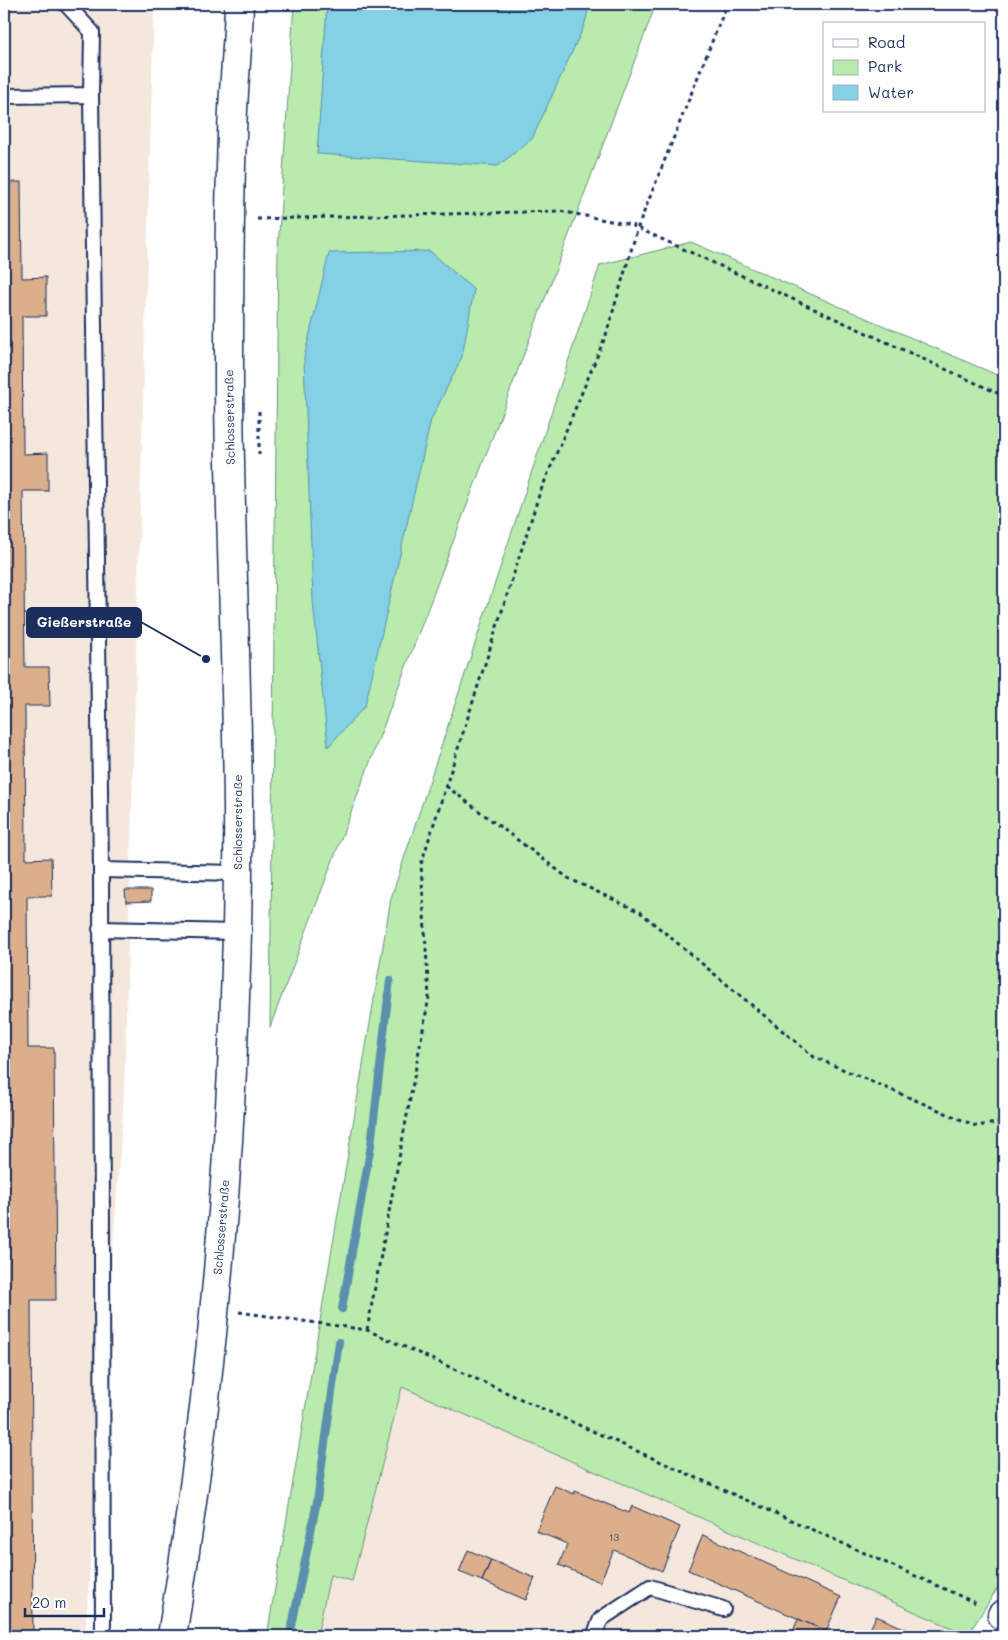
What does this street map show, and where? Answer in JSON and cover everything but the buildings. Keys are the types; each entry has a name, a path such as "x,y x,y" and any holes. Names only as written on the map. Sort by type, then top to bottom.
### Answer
{"street":[{"name":"Schlosserstraße","path":"172,1636 193,1507 218,1279 227,1152 237,932 237,686 229,377 232,135 239,4"}],"lane":[{"path":"66,4 92,32 91,95 101,870 103,1636"},
{"path":"4,96 91,95"},
{"path":"101,870 238,873"},
{"path":"100,929 237,932"},
{"path":"594,1636 601,1619 650,1587 723,1608"}],"path":[{"path":"367,1330 429,997 421,864 539,495 606,335 638,227 727,4"},
{"path":"256,219 560,211 631,225 1004,396"},
{"path":"446,786 568,878 640,912 814,1057 976,1126 1004,1122"},
{"path":"239,1312 367,1330 1003,1615"}],"shaded area":[{"path":"4,4 154,4 124,1093 85,1636 4,1636"},
{"path":"402,1387 971,1636 317,1636 330,1575 352,1581"}],"green space":[{"path":"294,4 656,4 270,1027 278,249"},
{"path":"691,242 1004,378 1004,1578 968,1635 402,1387 352,1581 330,1575 317,1636 267,1636 391,898 600,265"}],"water":[{"path":"327,4 590,4 584,26 532,139 498,166 317,154"},
{"path":"430,251 474,290 462,357 431,420 365,706 328,747 313,601 304,358 329,253"}],"waterway":[{"path":"342,1309 371,1145 390,980"},
{"path":"290,1636 317,1501 339,1342"}],"place":[{"name":"Gießerstraße","path":"206,659"}]}
